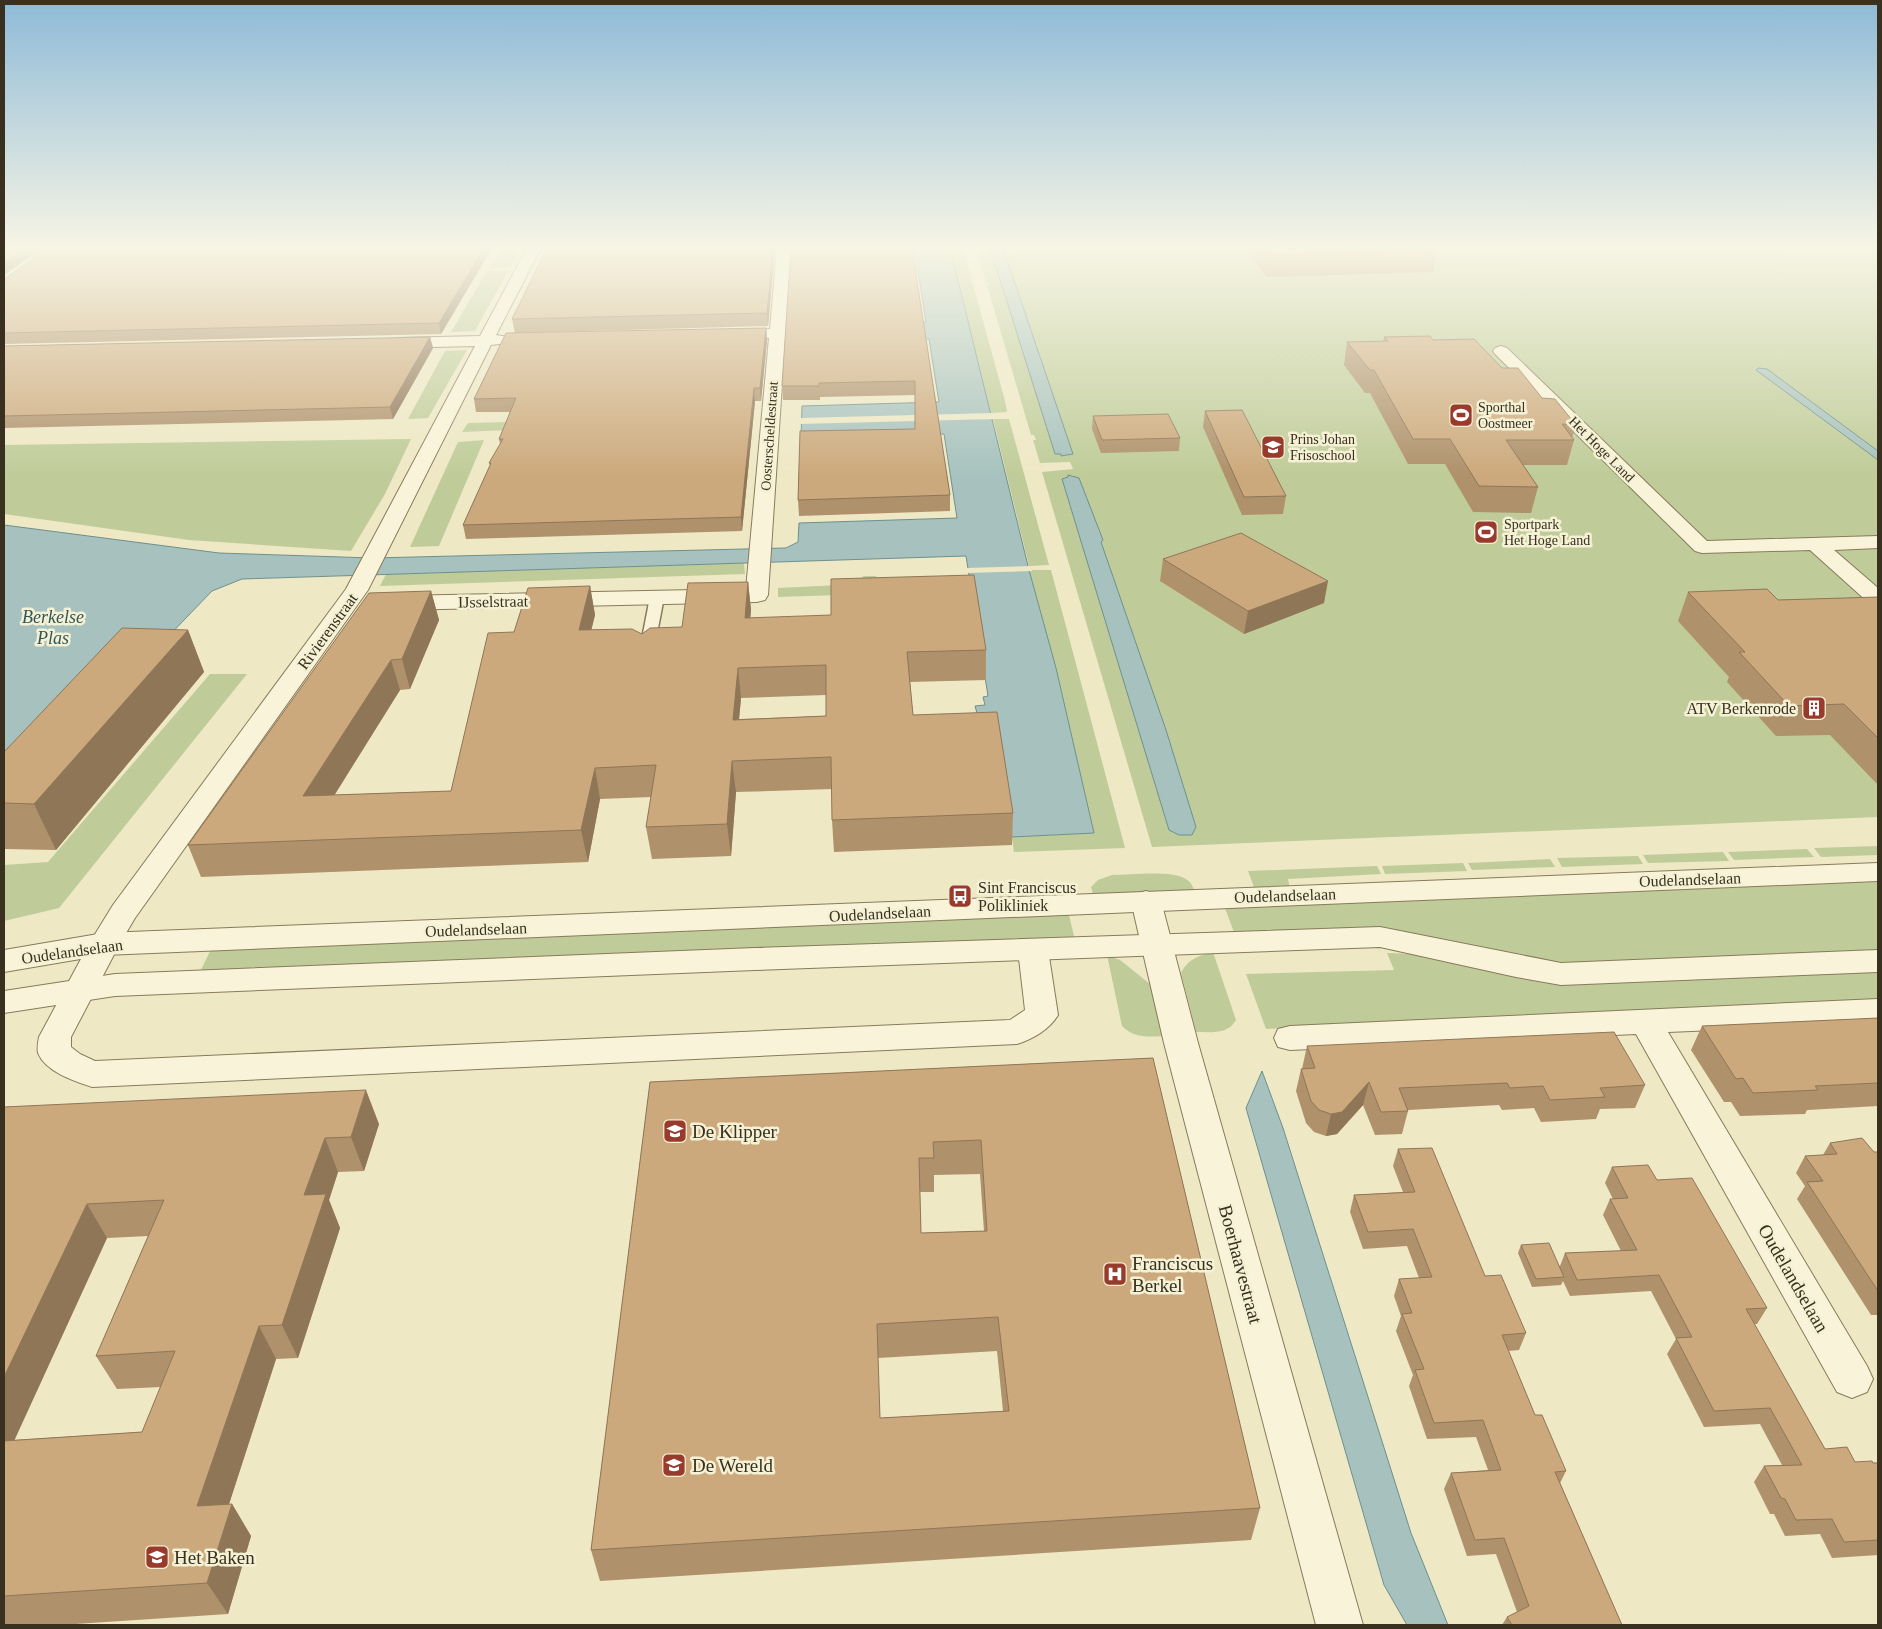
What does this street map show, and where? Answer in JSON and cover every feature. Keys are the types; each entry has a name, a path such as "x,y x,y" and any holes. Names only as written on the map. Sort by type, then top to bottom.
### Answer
{"street":[{"name":"Rivierenstraat","path":"80,989 104,944 130,904 364,604 368,566 494,324"},
{"name":"Oosterscheldestraat","path":"757,595 778,324"},
{"path":"719,335 777,333"},
{"path":"377,343 515,340"},
{"name":"Het Hoge Land","path":"1501,351 1702,547 1815,544"},
{"path":"1815,544 1878,542"},
{"path":"1815,544 1878,599"},
{"name":"IJsselstraat","path":"364,604 757,595"},
{"name":"Oudelandselaan","path":"4,961 104,944 1878,872"},
{"name":"Boerhaavestraat","path":"1146,901 1181,1043 1340,1625"},
{"path":"4,1002 80,989 162,983 1380,937 1521,969 1561,974 1878,961"},
{"path":"80,989 55,1036 54,1051 68,1064 92,1074 122,1073 1017,1032 1042,1015 1033,950"},
{"path":"1290,1038 1878,1011"},
{"name":"Oudelandselaan","path":"1645,1021 1852,1379"}],"lane":[{"path":"645,658 657,598"}],"green space":[{"path":"456,324 479,324 475,331 451,332"},
{"path":"969,324 984,324 1005,401 1006,412 991,413"},
{"name":"Sportpark Het Hoge Land","path":"998,324 1014,324 1055,454 1066,456 1024,324 1878,324 1878,817 1152,847 1042,472 1073,469 1070,462 1040,463 1033,440 1036,440 1034,435 1031,435","holes":["1068,475 1074,476 1169,830 1062,479 1069,477"]},
{"path":"467,350 428,418 408,419 445,351"},
{"path":"751,416 750,420 462,432 468,423"},
{"path":"993,419 1009,419 1049,565 1029,566"},
{"path":"411,439 385,494 351,551 189,540 4,514 4,445"},
{"path":"484,440 439,546 410,547 458,442"},
{"path":"744,563 745,574 380,586 386,574"},
{"path":"1029,570 1051,570 1125,848 1014,852 1012,837 1094,833 1056,668"},
{"path":"863,576 876,576 880,583 962,591 778,597 778,588 860,584"},
{"path":"210,674 247,674 59,908 4,921 4,865 48,862"},
{"path":"1878,846 1878,855 1821,857 1814,848"},
{"path":"1807,849 1814,857 1734,860 1728,852"},
{"path":"1723,852 1729,861 1648,863 1643,855"},
{"path":"1638,856 1643,864 1562,867 1557,858"},
{"path":"1550,859 1555,867 1472,870 1468,863"},
{"path":"1463,863 1467,871 1385,874 1382,866"},
{"path":"1377,866 1381,874 1288,879 1290,889 1255,890 1248,871"},
{"path":"1161,874 1179,876 1186,879 1193,886 1195,892 1094,897 1091,887 1098,880 1112,875"},
{"path":"1878,876 1878,952 1565,966 1482,954 1235,935 1223,903"},
{"path":"1068,911 1075,940 199,974 212,947"},
{"path":"1213,952 1236,1020 1233,1025 1224,1030 1196,1032 1181,973 1187,964 1194,959"},
{"path":"1387,953 1422,954 1452,959 1545,983 1878,970 1878,1002 1266,1029 1246,974 1394,970"},
{"path":"1107,955 1120,960 1150,984 1163,1036 1136,1035 1122,1026"}],"water":[{"name":"Berkelse Plas","path":"805,324 969,324 1029,570 1056,668 1094,833 1012,837 975,706 985,705 983,697 988,696 966,556 242,579 212,591 4,807 4,525 219,553 372,558 786,548 798,542 799,523 957,518 944,434 801,437 802,406 939,402 929,339 805,341"},
{"path":"1014,324 1029,324 1073,454 1061,456 1061,454 1055,454"},
{"path":"1758,368 1767,369 1878,451 1878,460 1756,370"},
{"path":"1068,475 1079,478 1103,540 1101,542 1166,730 1196,827 1192,835 1179,835 1169,830 1062,479 1068,477"},
{"path":"1262,1071 1283,1128 1411,1533 1448,1625 1407,1625 1384,1585 1246,1108"}],"pier":[{"path":"994,413 995,419 799,424 799,418"},
{"path":"1031,566 1032,571 966,573 966,568"}],"building":[{"path":"4,324 395,324 4,333"},
{"path":"786,324 924,324 950,495 798,500 800,431 915,429 915,381 819,383 819,386 782,386"},
{"path":"766,328 760,388 754,388 741,517 463,525 491,463 489,463 503,439 499,439 516,398 474,399 506,333"},
{"name":"Sporthal Oostmeer","path":"1430,336 1433,340 1474,339 1502,368 1518,368 1542,398 1555,399 1576,425 1562,424 1574,440 1506,440 1538,487 1479,486 1450,439 1413,439 1374,370 1370,370 1347,342 1388,341 1384,337"},
{"path":"430,337 390,407 4,416 4,346"},
{"path":"1242,410 1286,496 1244,497 1205,411"},
{"path":"1168,414 1180,438 1102,440 1093,416"},
{"path":"1241,533 1328,581 1248,611 1163,559"},
{"path":"974,575 986,650 907,652 913,715 997,712 1013,813 832,820 831,757 732,761 727,824 646,827 656,765 595,768 581,830 188,845 369,593 431,591 402,659 391,660 303,796 451,791 488,633 514,632 528,588 590,586 579,630 632,629 642,634 650,628 682,627 688,583 748,582 745,618 831,615 831,579","holes":["826,665 826,716 733,720 738,668"]},
{"path":"1767,589 1778,600 1878,597 1878,738 1844,704 1789,706 1739,652 1745,652 1688,592"},
{"path":"122,628 188,630 34,804 4,803 4,752"},
{"path":"1878,1018 1878,1083 1815,1086 1818,1090 1753,1093 1743,1078 1736,1079 1702,1026"},
{"path":"1614,1032 1645,1085 1600,1088 1605,1097 1550,1100 1543,1086 1510,1088 1507,1083 1399,1088 1408,1111 1381,1112 1369,1082 1342,1112 1331,1114 1319,1110 1311,1101 1301,1069 1315,1068 1307,1046"},
{"path":"1153,1058 1260,1508 591,1550 650,1082","holes":["981,1140 987,1231 921,1233 919,1158 934,1158 933,1142","998,1317 1009,1411 880,1418 877,1324"]},
{"path":"366,1090 351,1137 325,1138 304,1195 326,1194 282,1325 259,1326 197,1506 232,1504 207,1583 4,1596 4,1441 142,1432 175,1351 96,1356 164,1200 87,1204 4,1377 4,1107"},
{"path":"1862,1138 1874,1152 1878,1152 1878,1291 1807,1182 1823,1181 1805,1156 1837,1154 1830,1143"},
{"path":"1432,1148 1485,1276 1501,1275 1526,1333 1502,1335 1535,1415 1542,1415 1566,1471 1555,1472 1622,1625 1512,1625 1507,1617 1529,1606 1504,1538 1475,1540 1451,1473 1501,1470 1483,1420 1434,1423 1415,1370 1424,1369 1402,1314 1412,1313 1399,1279 1432,1277 1413,1229 1368,1232 1354,1195 1415,1192 1398,1149"},
{"path":"1648,1165 1657,1180 1692,1178 1767,1308 1746,1309 1825,1449 1847,1447 1855,1462 1872,1461 1873,1463 1878,1463 1878,1540 1844,1542 1832,1519 1796,1520 1785,1499 1781,1498 1764,1466 1802,1465 1770,1408 1714,1411 1676,1338 1692,1337 1659,1275 1577,1280 1565,1253 1637,1250 1610,1199 1628,1198 1612,1167"},
{"path":"1549,1243 1564,1277 1536,1279 1521,1245"}],"place":[{"name":"Sporthal Oostmeer","path":"1461,415"},
{"name":"Prins Johan Frisoschool","path":"1273,447"},
{"name":"Sportpark Het Hoge Land","path":"1486,532"},
{"name":"ATV Berkenrode","path":"1814,708"},
{"name":"Sint Franciscus Polikliniek","path":"960,896"},
{"name":"De Klipper","path":"675,1131"},
{"name":"Franciscus Berkel","path":"1115,1274"},
{"name":"De Wereld","path":"674,1465"},
{"name":"Het Baken","path":"157,1557"}]}
